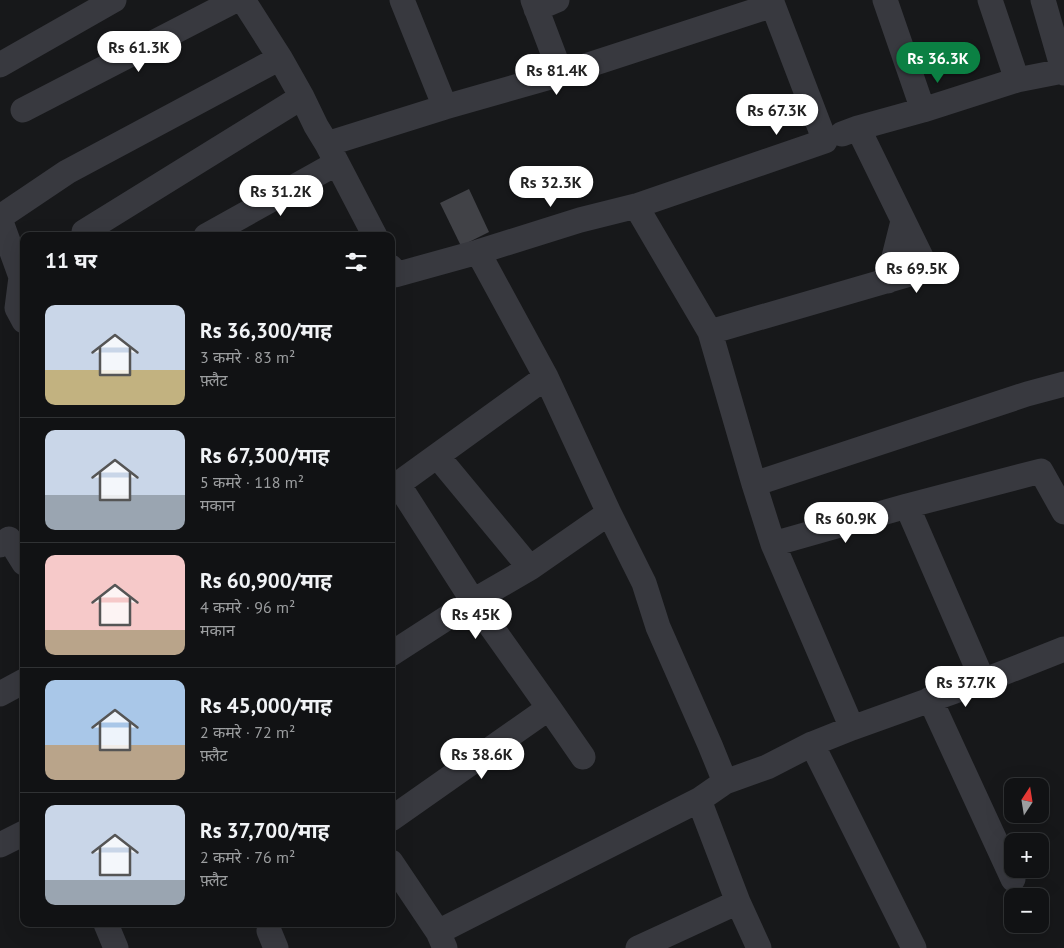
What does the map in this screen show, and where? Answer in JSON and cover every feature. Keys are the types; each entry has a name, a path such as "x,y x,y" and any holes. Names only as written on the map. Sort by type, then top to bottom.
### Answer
{"street":[{"path":"0,65 114,0"},
{"path":"23,110 236,0"},
{"path":"243,0 302,97 373,232"},
{"path":"402,0 445,106"},
{"path":"885,0 923,110"},
{"path":"990,0 1017,80"},
{"path":"395,273 478,252 580,220 636,206 826,141 858,128 923,110 1017,80 1064,72 1043,0"},
{"path":"212,232 332,153 445,106 561,74 772,2 826,141"},
{"path":"542,3 561,74"},
{"path":"20,274 0,218 67,172 280,58"},
{"path":"84,232 302,97"},
{"path":"710,332 927,269 858,128"},
{"path":"636,206 710,332 773,544 852,728"},
{"path":"888,281 903,221"},
{"path":"478,252 546,377 609,513 644,583 658,627 725,782"},
{"path":"20,283 16,308 20,314"},
{"path":"546,377 395,487 473,602 583,757"},
{"path":"754,484 1027,394 1064,384"},
{"path":"438,457 530,568"},
{"path":"773,544 907,506 1042,471 1064,512"},
{"path":"907,506 983,681"},
{"path":"395,651 530,568 609,513"},
{"path":"11,538 20,555"},
{"path":"395,868 441,940 699,800 725,782 767,767 812,744 852,728 983,681 1064,649"},
{"path":"0,694 20,683"},
{"path":"930,699 1013,879"},
{"path":"395,816 549,708"},
{"path":"812,744 914,948"},
{"path":"699,800 738,902 759,948"},
{"path":"638,948 738,902"},
{"path":"107,927 116,948"}],"building":[{"path":"469,189 489,232 461,246 440,203"}]}
